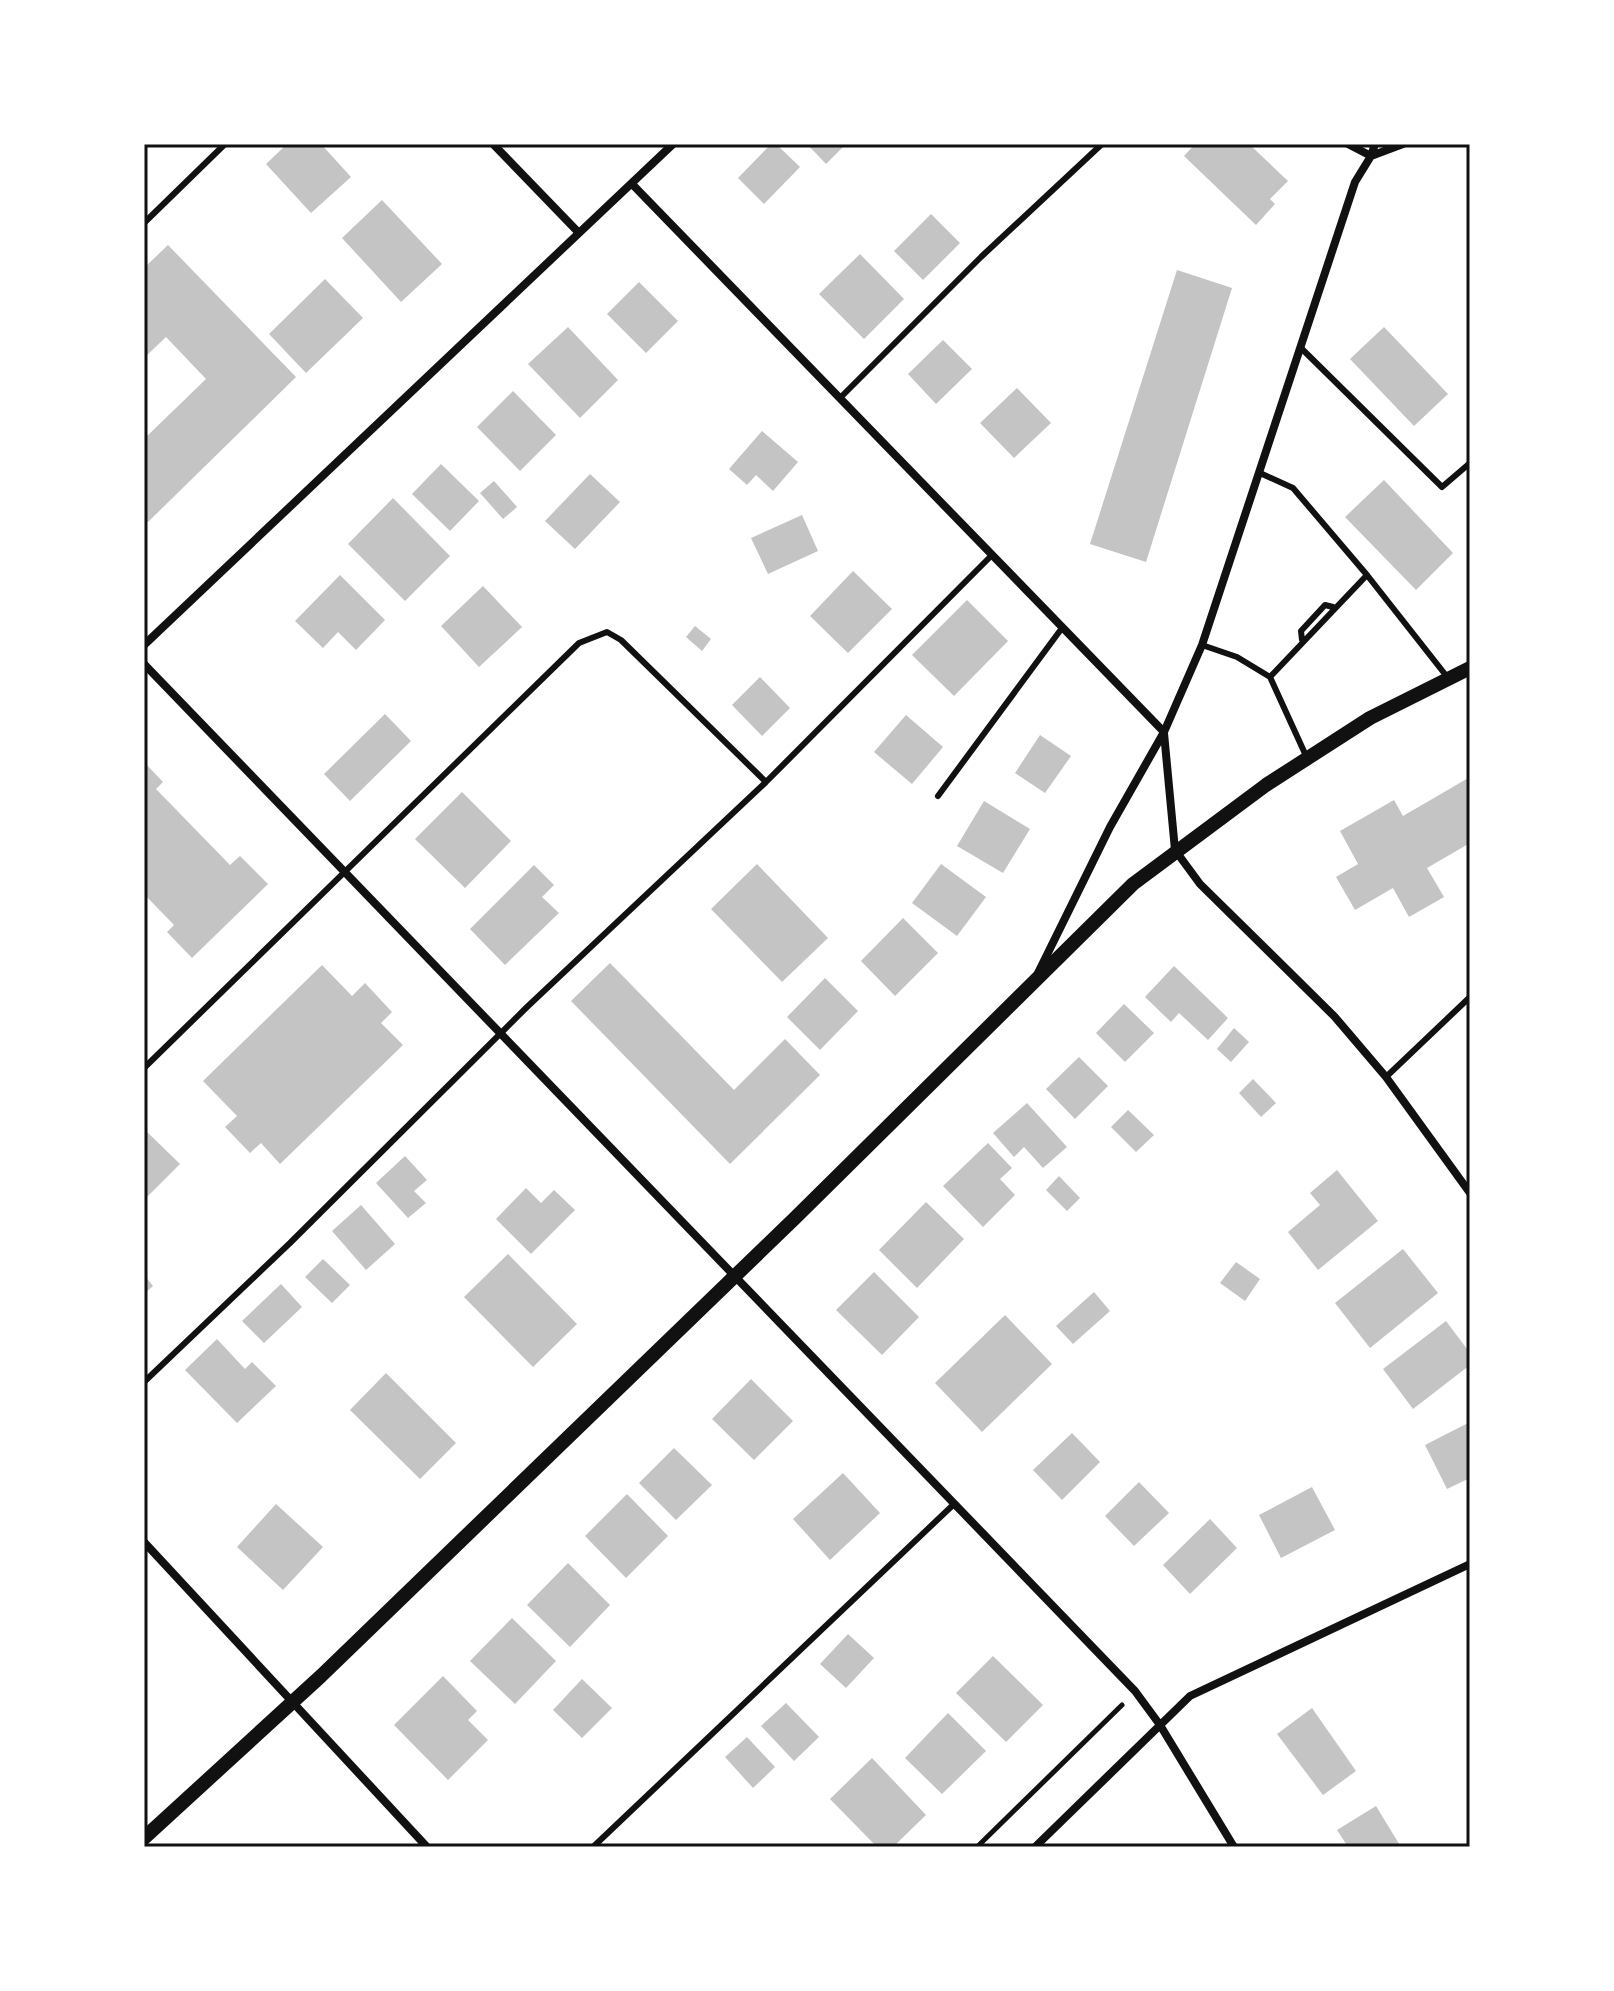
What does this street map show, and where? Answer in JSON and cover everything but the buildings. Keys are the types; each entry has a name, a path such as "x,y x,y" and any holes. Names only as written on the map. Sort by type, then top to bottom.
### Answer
{"street":[{"path":"493,144 579,233"},
{"path":"144,645 673,144"},
{"path":"1348,144 1371,156 1403,144"},
{"path":"1033,984 1110,827 1164,732 1202,645 1343,211 1375,144"},
{"path":"632,184 1164,732 1175,850 1200,884 1334,1016 1386,1077 1470,1193"},
{"path":"144,664 1135,1691 1160,1725 1234,1847"},
{"path":"144,1838 295,1701 1133,884 1175,850 1370,718 1470,668"},
{"path":"144,1542 295,1701 427,1847"},
{"path":"1035,1847 1190,1696 1470,1564"}],"lane":[{"path":"144,223 225,144"},
{"path":"840,398 981,257 1102,144"},
{"path":"1301,348 1442,487 1470,463"},
{"path":"1260,473 1293,488 1448,678"},
{"path":"144,1382 290,1243 500,1033 766,782 992,555"},
{"path":"1270,677 1302,640 1309,639 1333,615 1333,607 1367,575"},
{"path":"1302,640 1301,631 1325,605 1333,607"},
{"path":"938,796 1062,628"},
{"path":"144,1068 579,643 607,632 650,668 766,782"},
{"path":"1202,645 1237,657 1270,677 1307,759"},
{"path":"1386,1077 1470,997"},
{"path":"593,1847 953,1505"}],"path":[{"path":"977,1847 1135,1691"}]}
